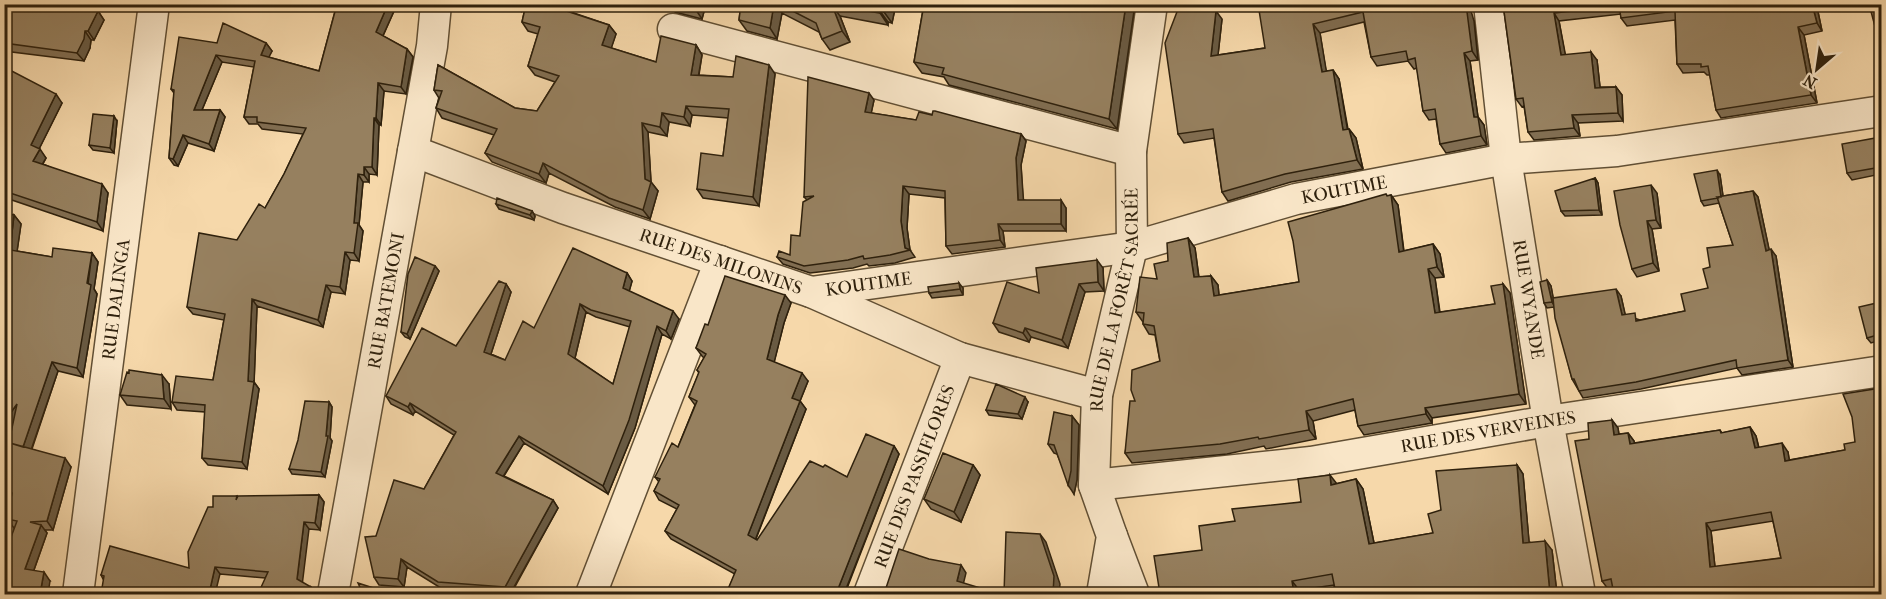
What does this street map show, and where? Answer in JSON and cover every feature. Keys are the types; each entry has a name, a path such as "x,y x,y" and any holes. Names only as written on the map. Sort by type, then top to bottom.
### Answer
{"street":[{"name":"RUE DALINGA","path":"78,594 154,4"},
{"name":"RUE BATEMONI","path":"333,594 432,46 436,4"},
{"name":"RUE DE LA FORÊT SACRÉE","path":"1102,594 1112,536 1094,485 1097,395 1132,247 1131,151 1152,4"},
{"name":"RUE WYANDE","path":"1489,4 1506,159 1548,420 1580,594"},
{"path":"673,29 1131,151"},
{"name":"KOUTIME","path":"811,292 1132,247 1296,199 1506,159 1617,151 1881,111"},
{"name":"RUE DES MILONINS","path":"412,150 563,208 811,292 960,358 1097,395"},
{"path":"591,594 720,261"},
{"name":"RUE DES PASSIFLORES","path":"869,594 960,358"},
{"name":"RUE DES VERVEINES","path":"1094,485 1311,462 1548,420 1881,371"},
{"path":"1112,536 1134,594"}],"building":[{"path":"4,4 60,4 98,11 88,31 85,31 77,53 4,43"},
{"path":"337,4 388,4 376,32 407,49 401,87 378,83 372,167 364,167 364,175 358,174 354,223 358,223 354,253 345,252 340,287 326,285 318,320 252,299 248,381 254,382 242,462 202,458 205,405 172,402 176,376 213,380 225,314 187,307 199,233 237,240 259,204 265,208 306,128 257,122 257,117 244,117 255,61 216,55 194,110 220,110 209,144 183,135 173,159 169,158 174,90 171,89 179,37 217,43 223,23 266,43 261,55 319,71"},
{"path":"526,4 554,4 554,7 609,25 602,45 656,62 661,36 696,45 691,75 733,77 736,56 769,65 753,197 697,189 701,153 723,156 729,109 686,106 684,117 662,113 660,127 642,123 645,179 651,182 643,210 609,198 543,163 539,174 485,153 497,129 436,108 442,91 434,90 438,65 515,108 537,111 559,76 528,66 540,27 522,22"},
{"path":"674,4 697,4 696,10"},
{"path":"741,4 774,4 770,28 739,20"},
{"path":"779,4 886,4 884,12 880,11 880,13 832,5 842,31 822,39 816,23"},
{"path":"924,4 1126,4 1109,119 942,74 944,68 914,62"},
{"path":"1180,4 1216,11 1211,56 1265,48 1259,10 1286,4 1465,4 1472,51 1464,53 1474,117 1478,117 1481,136 1440,144 1435,109 1423,111 1415,58 1408,60 1406,51 1371,57 1363,12 1313,24 1322,72 1333,70 1343,130 1349,129 1357,160 1285,174 1222,192 1213,129 1178,134 1165,43"},
{"path":"1503,4 1756,4 1757,11 1788,4 1812,4 1817,23 1798,27 1811,95 1716,110 1708,66 1677,64 1675,11 1621,18 1619,6 1554,13 1561,55 1591,52 1595,88 1616,87 1618,113 1572,115 1574,128 1528,132 1523,98 1516,99"},
{"path":"1869,4 1881,4 1881,49"},
{"path":"4,67 56,94 31,145 40,149 33,161 102,184 97,222 4,191"},
{"path":"808,77 869,93 865,112 916,120 919,112 932,115 935,111 1021,134 1016,158 1018,200 1061,200 1061,224 998,224 1000,240 946,246 945,191 903,186 901,221 905,248 910,250 864,259 863,256 804,266 777,257 779,251 790,255 791,235 800,236 803,202 814,196 804,197"},
{"path":"93,114 114,116 110,148 89,145"},
{"path":"1881,137 1881,167 1847,173 1842,144"},
{"path":"1717,170 1721,197 1701,201 1694,174"},
{"path":"1595,178 1599,210 1561,211 1555,191"},
{"path":"1651,185 1656,220 1647,221 1653,263 1632,269 1614,191"},
{"path":"1753,191 1766,251 1771,249 1788,360 1737,368 1736,360 1636,382 1579,391 1572,379 1555,318 1553,298 1616,289 1622,315 1635,313 1636,321 1685,311 1681,294 1708,288 1703,269 1710,267 1707,248 1733,245 1717,197"},
{"path":"1386,194 1391,195 1399,252 1433,244 1437,267 1428,269 1435,313 1495,304 1491,286 1503,284 1519,394 1425,408 1426,414 1358,426 1353,399 1306,411 1309,430 1220,444 1125,453 1130,401 1135,401 1131,390 1132,370 1160,361 1154,326 1143,324 1144,313 1136,312 1140,277 1157,279 1154,264 1168,261 1167,243 1188,238 1194,277 1211,276 1214,296 1299,282 1288,222"},
{"path":"497,198 532,211 530,215 496,204"},
{"path":"4,213 14,215 10,250 52,257 53,248 92,253 87,283 91,285 77,368 52,362 23,447 65,458 47,521 30,522 41,525 25,569 44,572 40,594 4,594 4,556 17,521 7,519 12,493 4,491 4,466 17,404 4,422"},
{"path":"573,248 627,273 623,288 673,311 666,331 657,326 629,420 603,486 519,436 496,473 553,500 505,587 438,582 401,559 398,579 374,577 365,537 376,536 394,480 424,489 456,432 410,403 408,407 386,396 422,328 456,346 499,281 506,284 484,352 505,360 523,321 534,328","holes":["580,304 591,310 631,321 613,384 568,354"]},
{"path":"415,257 435,266 407,334 401,332 408,274"},
{"path":"1097,260 1098,282 1079,284 1062,340 1025,328 1023,333 993,323 1007,282 1039,293 1036,268"},
{"path":"725,276 785,295 767,359 802,373 792,398 800,401 748,535 757,540 810,461 823,467 825,465 847,477 866,434 894,446 838,589 847,591 849,594 726,594 736,570 665,531 679,505 654,491 660,479 655,477 672,443 678,447 697,401 689,397 699,372 697,370 706,354 696,348 705,324 708,325"},
{"path":"1547,280 1552,302 1544,303 1540,282"},
{"path":"959,283 960,289 929,293 928,287"},
{"path":"1881,302 1881,334 1867,338 1859,307"},
{"path":"129,370 162,375 164,399 120,395"},
{"path":"996,384 1025,397 1018,414 986,410"},
{"path":"1881,388 1881,594 1614,594 1611,579 1602,581 1575,441 1589,439 1588,423 1612,420 1614,435 1628,433 1630,444 1720,430 1721,433 1750,427 1755,448 1782,443 1785,461 1845,450 1844,444 1855,442 1852,417 1843,394","holes":["1771,512 1781,558 1710,567 1706,523"]},
{"path":"305,401 329,402 326,436 328,436 321,472 289,469 298,440"},
{"path":"1054,412 1072,416 1071,471 1068,485 1054,445 1048,444"},
{"path":"943,453 973,465 954,512 924,499"},
{"path":"1517,465 1523,543 1545,541 1550,594 1336,594 1332,574 1292,581 1294,594 1160,594 1154,556 1202,550 1199,526 1235,521 1232,509 1301,502 1298,479 1330,475 1331,485 1356,479 1369,544 1433,533 1428,514 1441,510 1436,471"},
{"path":"319,495 315,523 304,522 297,579 311,587 310,594 258,594 268,572 215,567 209,594 101,594 104,576 101,575 110,546 189,568 188,552 208,507 213,507 213,496 237,496 236,500 238,496"},
{"path":"1006,532 1040,534 1054,576 1053,594 1004,594"},
{"path":"899,549 929,559 961,565 957,581 1000,594 884,594"},
{"path":"358,583 392,594 363,594"}]}
